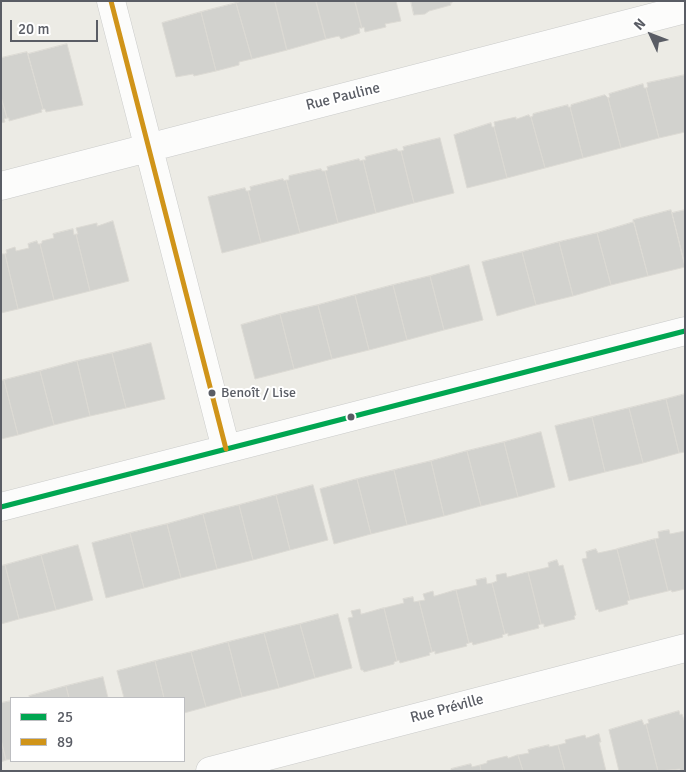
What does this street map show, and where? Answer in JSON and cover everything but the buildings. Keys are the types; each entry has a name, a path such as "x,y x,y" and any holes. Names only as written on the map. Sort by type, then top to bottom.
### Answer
{"street":[{"path":"111,1 226,449"},
{"name":"Rue Pauline","path":"1,186 685,9"},
{"path":"1,507 685,331"},
{"name":"Rue Préville","path":"210,771 685,648"}],"transit line":[{"name":"89","path":"111,1 226,449"},
{"name":"25","path":"1,507 685,331"}],"place":[{"name":"Benoît / Lise","path":"212,393"}]}
